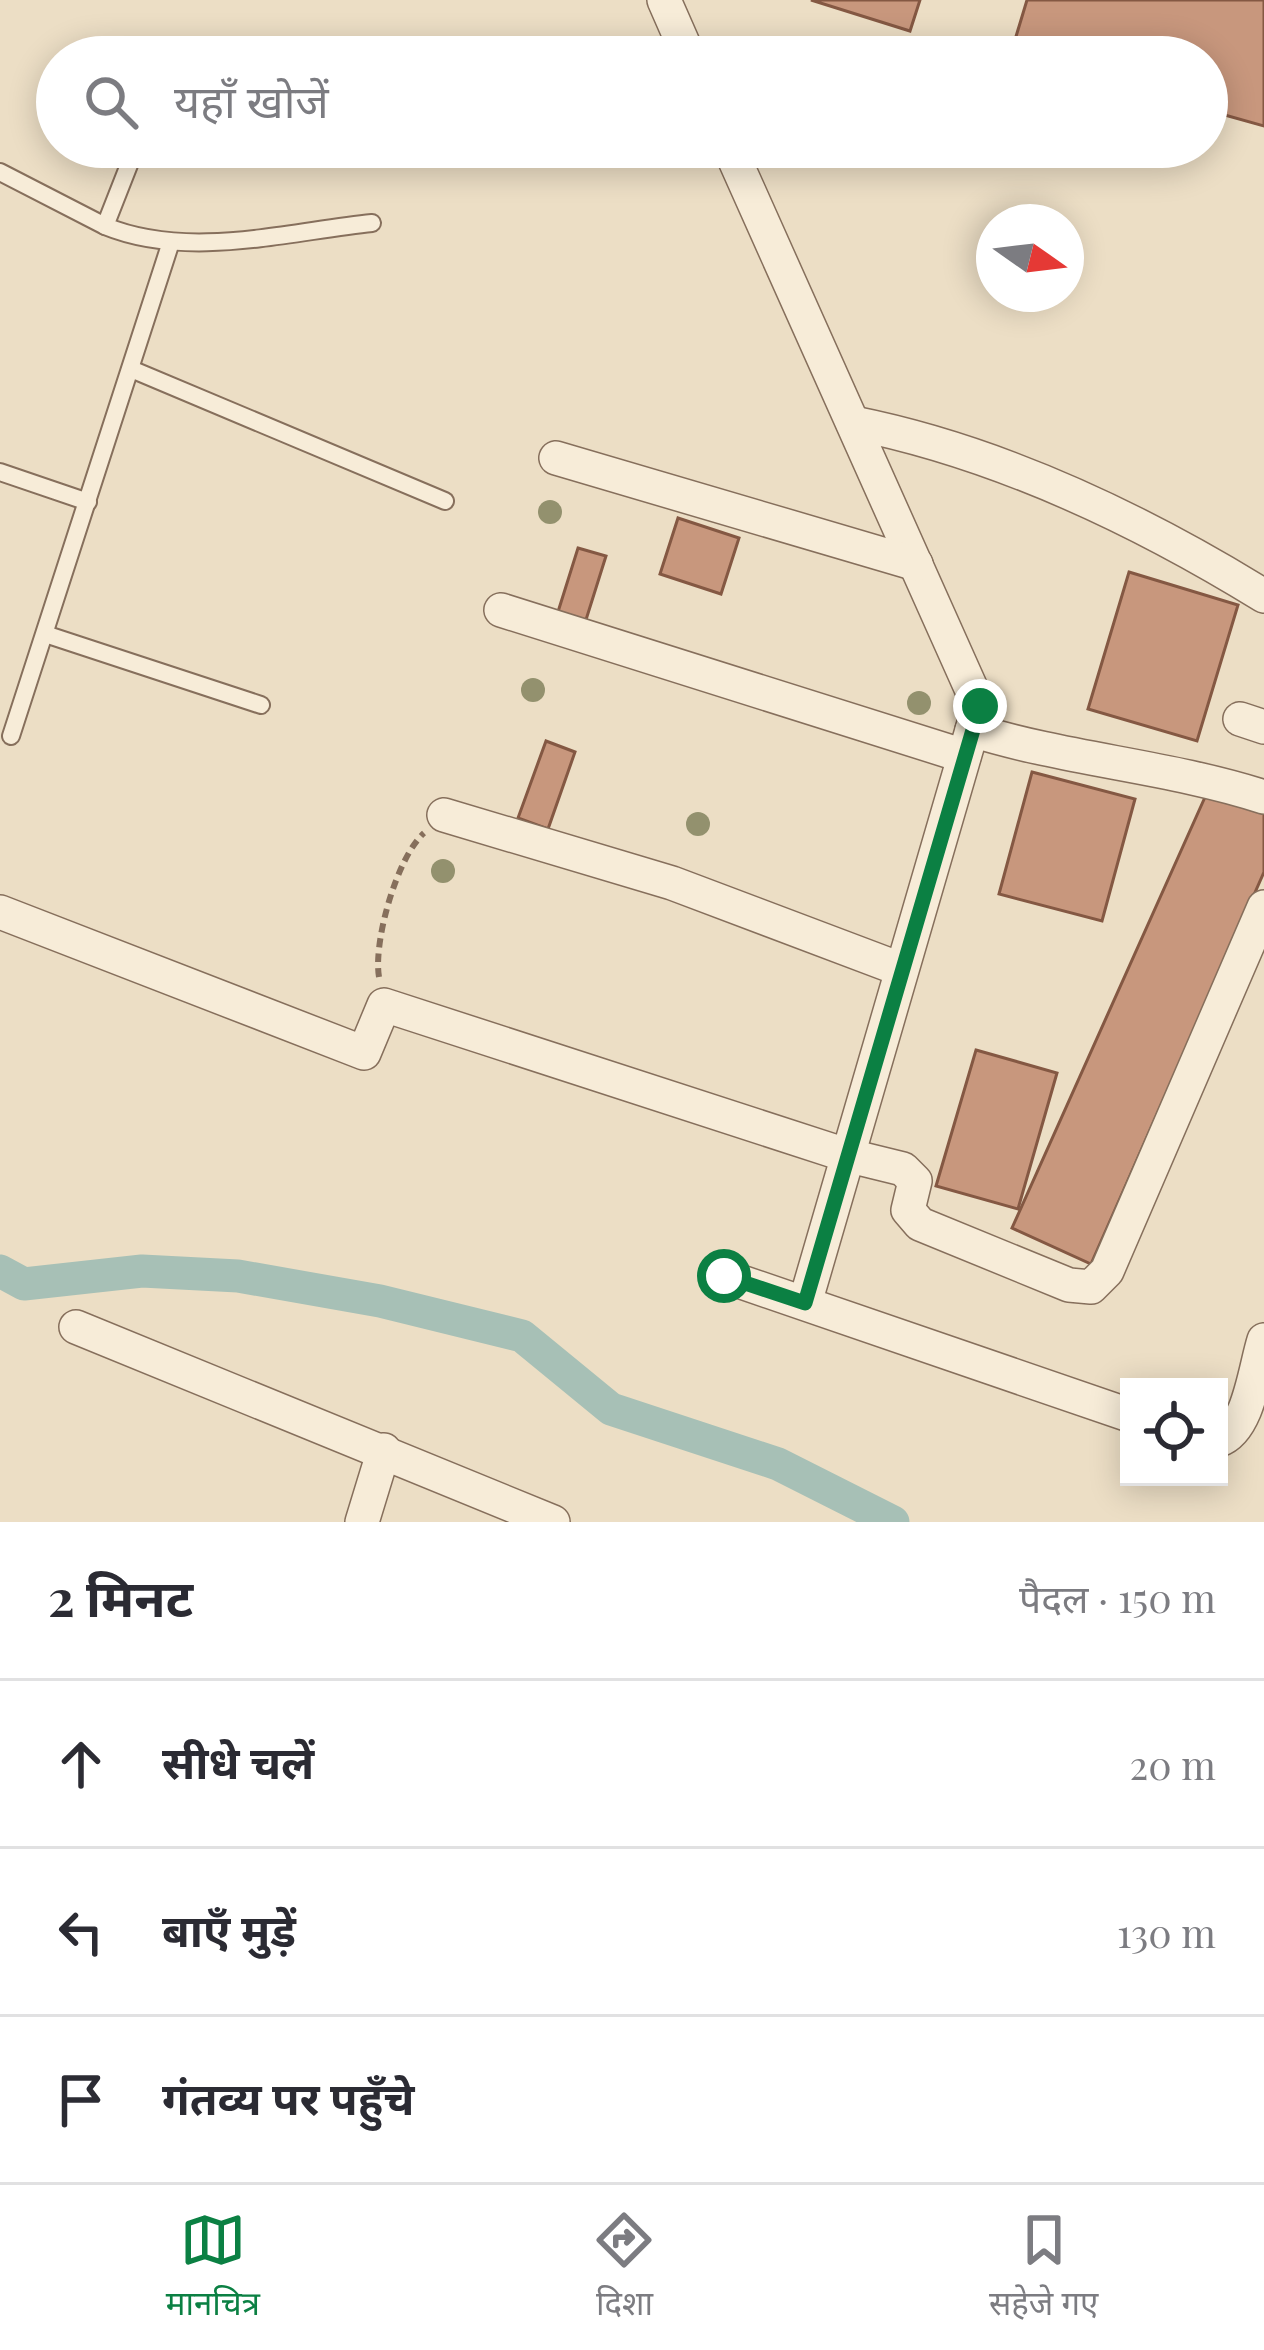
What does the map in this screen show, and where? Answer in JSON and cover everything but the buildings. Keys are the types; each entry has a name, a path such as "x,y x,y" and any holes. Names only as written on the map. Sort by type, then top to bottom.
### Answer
{"street":[{"path":"664,0 680,36"},
{"path":"738,168 980,706 805,1303"},
{"path":"853,423 941,445 1124,517 1202,555 1264,596"},
{"path":"556,458 916,564"},
{"path":"501,610 968,742 1188,773 1264,797"},
{"path":"444,815 672,883 900,969"},
{"path":"0,912 364,1052 384,1005 845,1155 903,1168 915,1181 908,1210 920,1224 1069,1285 1091,1287 1107,1271 1264,907"},
{"path":"724,1276 1120,1412"},
{"path":"76,1327 553,1522"},
{"path":"1228,1437 1239,1422 1264,1340"},
{"path":"362,1522 384,1450"}],"lane":[{"path":"105,226 128,168"},
{"path":"0,172 105,226 170,245 372,223"},
{"path":"11,736 170,245"},
{"path":"131,369 445,501"},
{"path":"0,472 88,502"},
{"path":"45,634 260,705"}],"path":[{"path":"384,1005 376,959 386,915 412,844 444,815"}],"waterway":[{"path":"0,1271 24,1284 142,1271 238,1276 380,1301 522,1336 611,1409 778,1464 893,1522"}],"route":[{"path":"724,1276 805,1303 980,706"}]}
